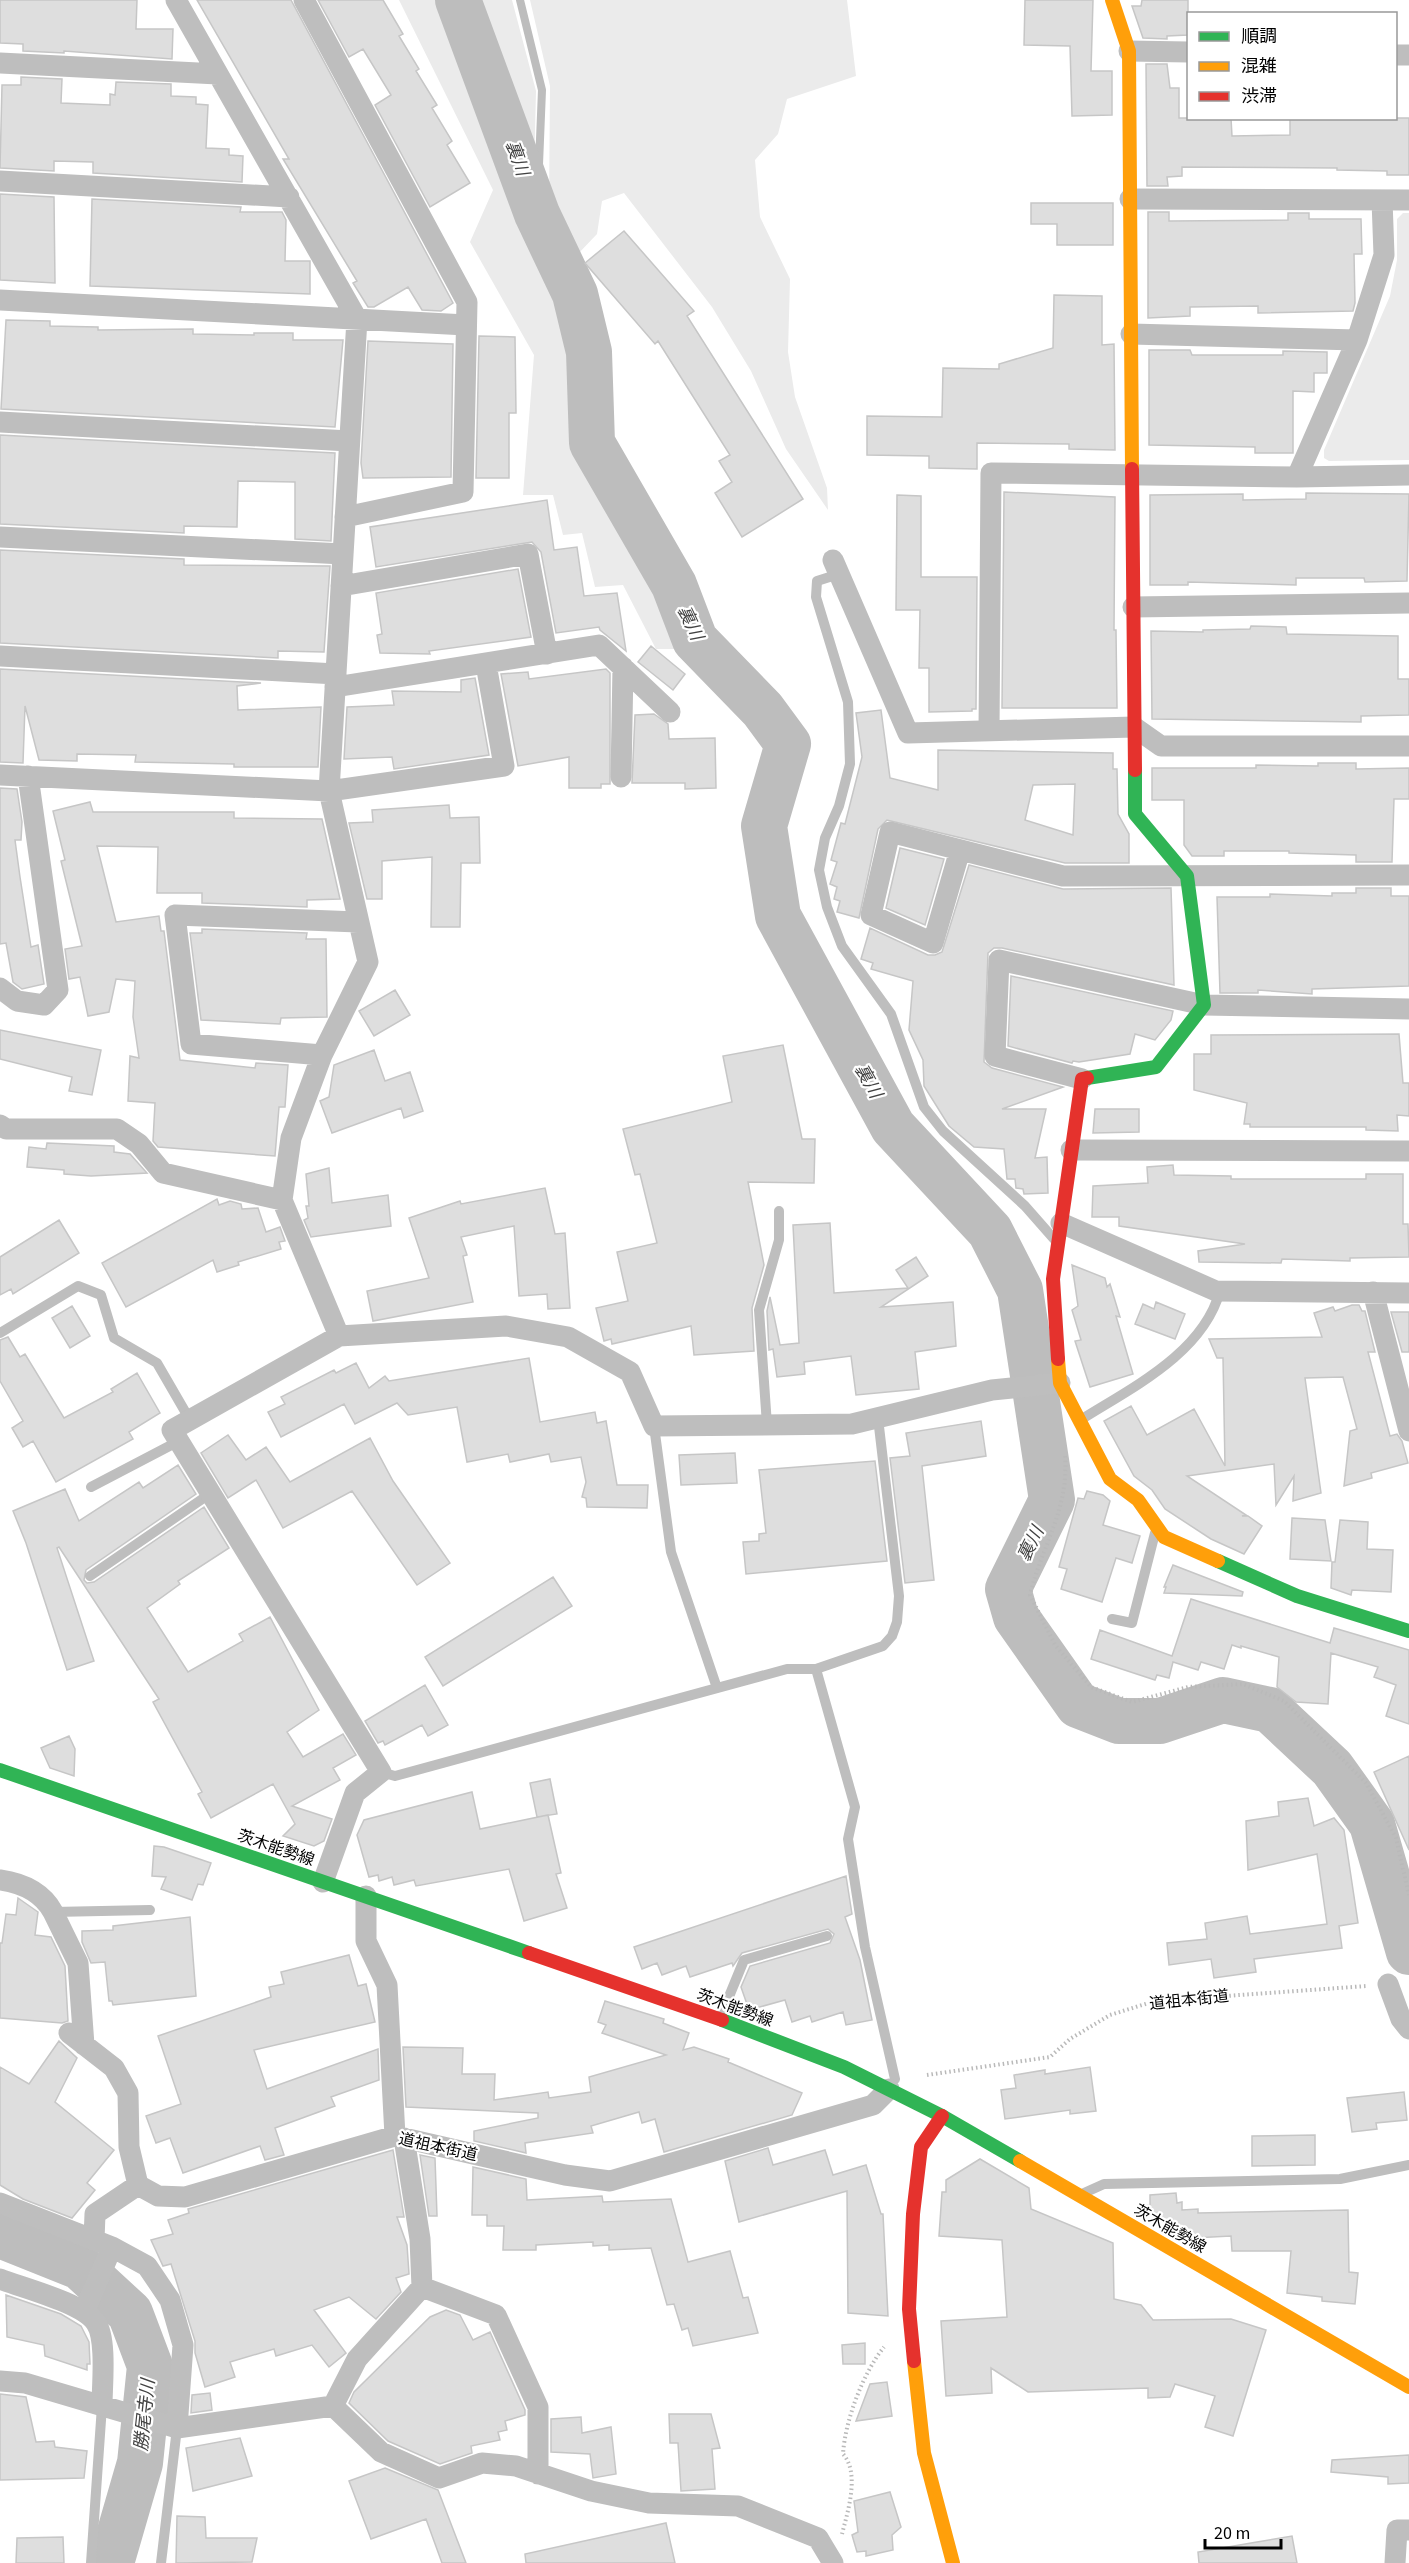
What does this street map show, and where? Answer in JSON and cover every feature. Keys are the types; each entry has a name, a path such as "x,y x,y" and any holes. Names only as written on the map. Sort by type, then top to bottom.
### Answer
{"street":[{"path":"176,0 357,319 329,791 368,962 322,1055 291,1138 282,1200 339,1336"},
{"path":"304,0 466,302 463,492 345,517"},
{"path":"1112,0 1129,51 1135,814 1187,876 1204,1005 1156,1067 1082,1079 995,1056 999,960 1204,1005 1409,1009"},
{"path":"1129,51 1187,52"},
{"path":"0,63 219,74"},
{"path":"0,181 288,197"},
{"path":"1130,199 1409,200"},
{"path":"1297,477 1357,340 1384,255 1382,200"},
{"path":"0,300 466,325"},
{"path":"1131,334 1357,340"},
{"path":"0,422 349,441"},
{"path":"989,731 991,473 1297,477 1409,475"},
{"path":"0,537 343,554"},
{"path":"341,586 528,554 547,654"},
{"path":"836,567 908,732 1134,727 1161,746 1409,746"},
{"path":"1133,607 1409,603"},
{"path":"0,656 336,680 486,664 599,645 670,712"},
{"path":"0,775 329,791 504,766 486,664"},
{"path":"621,777 623,667"},
{"path":"0,988 17,1001 44,1005 58,990 28,777"},
{"path":"960,850 933,943 870,915 890,832 1063,876 1409,875"},
{"path":"322,1055 191,1044 174,915 358,922"},
{"path":"1082,1079 1053,1279 1060,1383 1110,1479 1138,1500 1164,1537 1297,1596 1409,1631"},
{"path":"0,1125 6,1130 117,1130 139,1144 163,1173 282,1200"},
{"path":"1071,1150 1409,1151"},
{"path":"1060,1233 1220,1291 1409,1293"},
{"path":"1373,1292 1409,1431"},
{"path":"323,1882 355,1793 381,1772 172,1430 339,1336 506,1326 568,1337 630,1372 654,1426 852,1424 992,1390 1060,1383"},
{"name":"茨木能勢線","path":"0,1770 720,2019 892,2084 942,2116 1409,2387"},
{"path":"0,1880 27,1886 49,1904 78,1963 76,2039 114,2068 128,2093 129,2147 138,2185 95,2214 103,2243 84,2312"},
{"path":"333,2406 357,2359 422,2287 420,2239 400,2137 387,1985 366,1941 366,1896"},
{"path":"1388,1984 1401,2019 1409,2029"},
{"name":"道祖本街道","path":"138,2185 158,2196 185,2197 400,2137 565,2175 610,2181 873,2105 892,2084"},
{"path":"942,2116 921,2147 913,2214 909,2309 924,2453 953,2563"},
{"path":"0,2204 103,2243 147,2266 170,2300 183,2345 173,2427"},
{"path":"0,2279 84,2312 97,2324 102,2349 106,2407"},
{"path":"422,2287 496,2315 538,2407 538,2474"},
{"path":"0,2382 25,2383 173,2427 333,2406"},
{"path":"333,2406 381,2452 439,2478 482,2463 516,2466 591,2492 649,2503 738,2506 818,2538 832,2561"},
{"path":"1395,2563 1396,2530 1409,2530"}],"lane":[{"path":"836,567 817,581 816,597 848,702 850,764 839,806 825,837 819,870 827,907 842,946 891,1014 924,1107 943,1131 1025,1206 1060,1233"},
{"path":"767,1425 759,1310 779,1240 779,1211"},
{"path":"2,1329 78,1286 101,1295 114,1338 157,1363 190,1420"},
{"path":"1080,1420 1148,1378 1188,1346 1216,1305 1220,1291"},
{"path":"381,1772 395,1776 787,1669 816,1669 883,1646 897,1622 898,1570 878,1418"},
{"path":"654,1426 671,1552 717,1688"},
{"path":"91,1487 179,1441"},
{"path":"90,1576 211,1493"},
{"path":"1112,1619 1132,1623 1157,1527"},
{"path":"816,1669 855,1807 848,1839 865,1947 892,2084"},
{"path":"53,1912 150,1910"},
{"path":"720,2019 744,1960 827,1936"},
{"path":"1078,2195 1104,2184 1340,2180 1409,2165"},
{"path":"91,2563 106,2407"},
{"path":"161,2563 173,2427"}],"path":[{"path":"1065,1446 1067,1481 1058,1520 1036,1570 1030,1595 1055,1645 1092,1687 1132,1702 1188,1687 1244,1684 1284,1701 1366,1782 1396,1838 1409,1895"},
{"name":"道祖本街道","path":"892,2084 1050,2056 1070,2039 1110,2015 1155,2001 1388,1984"},
{"path":"832,2561 840,2542 849,2506 851,2471 850,2462 843,2454 844,2431 858,2396 886,2345"}],"shaded area":[{"path":"399,0 448,0 527,215 568,296 577,358 584,444 604,493 657,576 684,649 656,649 623,585 595,587 582,533 563,535 553,495 523,495 534,355 470,242 493,190"},
{"path":"474,0 512,0 536,91 534,173"},
{"path":"530,0 847,0 856,76 787,99 778,134 755,160 760,217 790,279 788,352 795,397 827,488 828,510 786,449 751,371 712,307 624,193 602,201 597,234 577,255 549,211 550,86"},
{"path":"1403,213 1409,213 1409,460 1329,461 1324,458 1324,450 1390,296 1397,260 1397,219"}],"building":[{"path":"0,0 137,0 136,29 173,29 172,59 64,51 64,53 23,51 23,44 0,43"},
{"path":"197,0 291,0 453,303 441,311 422,310 408,287 374,307 368,307 353,283 357,281 283,159 289,159"},
{"path":"318,0 383,0 403,34 399,36 419,69 416,71 437,105 432,108 452,141 447,145 470,183 430,207 375,105 391,95 363,49 349,57"},
{"path":"1025,0 1093,0 1091,71 1112,71 1112,115 1072,116 1070,46 1024,45"},
{"path":"1142,0 1188,0 1187,35 1167,36 1167,39 1143,38 1132,6 1141,6"},
{"path":"1146,64 1167,64 1170,88 1179,88 1179,118 1231,120 1232,136 1290,135 1290,120 1409,118 1409,175 1387,175 1387,171 1337,170 1337,168 1182,167 1182,176 1167,177 1168,186 1147,186"},
{"path":"21,77 62,79 61,103 110,105 110,94 115,95 116,82 171,84 171,96 196,97 196,104 208,105 206,148 229,149 229,155 243,156 242,182 93,173 93,162 54,161 54,171 0,168 2,85 21,85"},
{"path":"0,194 54,197 55,283 0,280"},
{"path":"92,199 241,207 240,212 282,212 286,220 285,261 310,261 310,294 90,286"},
{"path":"1031,203 1113,203 1113,245 1057,245 1057,224 1031,224"},
{"path":"1148,212 1169,212 1169,221 1288,220 1288,213 1309,213 1309,219 1361,219 1362,254 1354,254 1355,303 1353,311 1258,313 1258,306 1190,307 1190,316 1148,318"},
{"path":"624,231 694,311 687,316 803,499 742,537 715,493 732,482 719,461 730,455 658,341 655,344 585,263"},
{"path":"1054,295 1102,296 1102,345 1114,344 1115,450 1069,449 1069,444 977,443 977,469 929,468 929,456 867,455 867,416 942,417 943,368 999,369 999,364 1053,348"},
{"path":"6,320 50,321 50,326 98,327 98,330 193,329 193,334 254,335 254,333 293,333 293,340 343,340 335,427 1,409"},
{"path":"479,336 515,337 516,413 509,413 509,478 476,478"},
{"path":"368,341 453,344 451,477 363,478 361,463"},
{"path":"1149,350 1190,350 1192,355 1283,355 1283,351 1327,352 1327,373 1314,373 1314,392 1293,391 1293,453 1255,453 1255,447 1149,445"},
{"path":"0,435 335,453 331,541 295,539 295,482 238,481 237,527 184,526 184,533 0,524"},
{"path":"1004,492 1115,497 1114,630 1116,630 1117,708 1002,708"},
{"path":"1306,493 1409,494 1407,581 1365,582 1364,578 1296,578 1296,585 1188,582 1188,585 1150,585 1150,495 1243,494 1243,500 1306,499"},
{"path":"897,495 921,496 921,577 977,577 976,709 972,711 929,712 929,668 919,668 920,610 896,610"},
{"path":"547,500 554,550 577,547 584,596 617,593 626,651 599,627 556,633 541,552 532,542 376,567 370,527"},
{"path":"0,550 184,559 184,565 330,566 324,652 278,651 278,658 0,643"},
{"path":"518,569 531,637 429,651 430,654 380,653 377,635 382,634 376,593"},
{"path":"1251,626 1286,627 1287,634 1398,636 1398,679 1409,679 1409,715 1361,716 1361,722 1152,719 1151,631 1203,632 1203,630 1250,629"},
{"path":"651,646 685,674 673,690 638,662"},
{"path":"0,669 261,683 237,686 238,710 321,707 318,767 234,767 234,764 135,762 136,755 77,754 77,761 39,760 25,706 23,763 0,762"},
{"path":"606,669 610,673 610,784 601,784 601,788 569,788 569,757 518,766 501,674 528,672 529,679"},
{"path":"475,678 489,755 394,769 392,757 344,759 347,707 394,705 392,691 461,692 461,680"},
{"path":"881,710 890,778 938,790 938,750 1113,753 1113,769 1117,769 1118,814 1129,834 1129,863 1065,863 887,820 878,829 859,918 837,912 840,901 834,899 837,887 830,884 837,862 831,860 841,823 845,824 862,757 856,713","holes":["1075,784 1073,835 1025,820 1033,785"]},
{"path":"654,714 668,724 669,739 715,738 716,788 685,789 685,783 632,783 635,715"},
{"path":"1318,763 1356,763 1356,769 1409,768 1409,799 1394,799 1392,862 1356,862 1356,855 1289,853 1289,851 1224,851 1224,856 1192,856 1184,845 1184,800 1152,800 1152,768 1256,768 1256,765 1318,766"},
{"path":"0,788 17,789 22,822 21,840 15,840 20,877 31,947 38,945 44,984 22,989 13,982 6,943 0,944"},
{"path":"90,802 93,812 234,812 234,818 322,819 340,899 307,900 307,907 202,903 202,893 157,893 158,847 97,846 116,922 159,916 161,931 164,931 180,1060 255,1068 256,1063 288,1065 285,1107 279,1107 275,1156 158,1147 153,1141 155,1103 128,1101 130,1056 139,1058 133,1017 135,981 116,979 109,1012 88,1016 80,977 69,979 65,949 82,946 61,861 65,860 53,811"},
{"path":"449,805 450,818 479,817 480,863 461,863 460,927 431,927 432,857 382,861 382,899 367,899 349,823 373,822 372,810"},
{"path":"900,848 944,859 925,925 886,908"},
{"path":"969,865 1063,889 1171,888 1174,985 1002,948 994,948 988,953 984,1062 992,1068 1063,1087 1002,1109 1046,1109 1035,1158 1047,1157 1048,1193 1024,1194 1023,1189 1016,1188 1015,1179 1007,1179 1004,1149 974,1147 949,1126 924,1086 923,1060 909,1030 913,981 871,969 873,963 861,959 870,928 928,955 942,952"},
{"path":"1356,888 1391,888 1391,896 1409,896 1409,986 1312,989 1312,994 1258,990 1258,993 1220,993 1217,897 1270,897 1270,894 1332,896 1332,893 1356,893"},
{"path":"202,929 307,933 306,939 326,939 327,1017 281,1018 280,1024 201,1020 190,933 202,933"},
{"path":"1011,976 1173,1011 1171,1020 1155,1040 1135,1034 1130,1054 1073,1061 1072,1063 1008,1046"},
{"path":"395,990 410,1015 374,1036 359,1011"},
{"path":"0,1030 101,1050 92,1095 69,1091 72,1077 0,1059"},
{"path":"1399,1034 1403,1083 1409,1083 1409,1116 1397,1115 1398,1131 1366,1130 1366,1127 1250,1127 1250,1124 1244,1124 1247,1103 1194,1090 1194,1054 1211,1054 1211,1035"},
{"path":"783,1045 802,1139 815,1139 814,1183 748,1182 764,1265 752,1308 754,1351 694,1355 691,1326 612,1344 611,1339 604,1341 596,1308 628,1301 617,1252 657,1243 640,1174 635,1175 623,1129 732,1102 723,1056"},
{"path":"374,1050 385,1081 410,1072 423,1111 404,1118 401,1108 332,1133 320,1101 329,1097 334,1065"},
{"path":"1095,1109 1139,1109 1139,1132 1093,1133"},
{"path":"47,1143 114,1146 114,1152 130,1154 147,1173 91,1176 64,1174 64,1170 27,1167 29,1147 46,1149"},
{"path":"1173,1165 1174,1175 1231,1176 1231,1179 1366,1179 1366,1174 1403,1174 1403,1224 1408,1224 1409,1257 1350,1258 1350,1261 1282,1259 1281,1263 1199,1262 1198,1251 1245,1244 1119,1226 1119,1217 1092,1217 1093,1186 1148,1183 1147,1167"},
{"path":"329,1168 332,1203 388,1195 391,1226 311,1237 304,1220 308,1218 306,1206 309,1206 306,1174"},
{"path":"545,1188 555,1234 565,1233 570,1308 548,1309 547,1294 519,1296 514,1226 461,1237 467,1255 463,1256 473,1302 373,1321 367,1291 429,1278 409,1218 460,1201 461,1204"},
{"path":"217,1199 219,1205 230,1201 241,1204 242,1209 258,1208 266,1232 280,1227 285,1241 279,1242 281,1249 238,1262 239,1265 217,1272 213,1260 126,1307 102,1263"},
{"path":"59,1220 79,1253 13,1294 11,1289 0,1295 0,1257"},
{"path":"830,1223 834,1293 908,1288 896,1270 916,1257 928,1276 881,1307 953,1302 956,1346 915,1352 919,1389 856,1395 851,1356 804,1362 805,1374 777,1377 773,1349 769,1350 767,1311 770,1297 780,1345 799,1343 793,1225"},
{"path":"1072,1265 1105,1278 1107,1287 1110,1284 1120,1317 1116,1316 1133,1374 1090,1387 1075,1341 1081,1340 1072,1310 1078,1306"},
{"path":"1156,1302 1185,1314 1175,1339 1135,1324 1143,1304 1154,1309"},
{"path":"1359,1305 1362,1311 1365,1311 1375,1352 1368,1352 1390,1436 1397,1434 1402,1441 1408,1463 1371,1473 1372,1478 1344,1486 1350,1431 1357,1429 1343,1377 1305,1378 1321,1493 1293,1501 1294,1476 1276,1505 1274,1464 1187,1476 1246,1515 1242,1516 1248,1516 1262,1526 1244,1554 1211,1539 1165,1509 1152,1490 1134,1476 1104,1421 1131,1406 1147,1435 1194,1409 1225,1466 1223,1358 1217,1358 1209,1339 1322,1337 1314,1313 1333,1307 1335,1311"},
{"path":"72,1306 90,1336 70,1348 52,1318"},
{"path":"1391,1312 1409,1312 1409,1352 1402,1352"},
{"path":"8,1337 20,1357 25,1354 64,1418 113,1392 111,1389 137,1373 160,1413 129,1432 133,1439 56,1482 33,1441 23,1447 12,1428 23,1421 0,1381 0,1340"},
{"path":"529,1358 540,1422 595,1412 597,1423 606,1421 617,1485 648,1485 647,1508 587,1507 586,1498 582,1497 586,1482 581,1457 551,1462 549,1454 510,1462 508,1454 467,1462 457,1407 408,1415 397,1403 355,1424 344,1404 281,1437 268,1412 285,1404 281,1397 334,1370 336,1373 356,1363 369,1388 385,1376 389,1381"},
{"path":"981,1421 986,1456 922,1466 934,1580 905,1583 890,1458 910,1456 906,1433"},
{"path":"228,1435 246,1460 266,1447 290,1482 370,1438 393,1481 450,1563 417,1585 352,1491 283,1528 256,1480 228,1498 201,1453"},
{"path":"735,1453 737,1483 681,1485 679,1455"},
{"path":"875,1461 887,1561 746,1574 743,1542 759,1541 759,1534 766,1533 759,1470"},
{"path":"178,1465 196,1494 86,1570 84,1580 87,1583 94,1582 204,1507 229,1548 178,1581 180,1584 147,1608 188,1672 243,1641 239,1634 270,1617 319,1710 287,1732 303,1757 343,1734 356,1755 333,1768 340,1780 292,1806 332,1819 324,1841 314,1846 283,1836 295,1824 273,1784 211,1818 198,1794 202,1792 153,1702 159,1699 59,1547 57,1548 94,1661 67,1670 26,1543 13,1511 65,1489 79,1521 139,1482 143,1488"},
{"path":"1087,1491 1103,1495 1110,1501 1103,1525 1140,1536 1132,1563 1116,1558 1102,1602 1061,1589 1067,1569 1059,1567 1078,1498 1084,1499"},
{"path":"1292,1518 1325,1520 1331,1561 1290,1559"},
{"path":"1340,1520 1368,1522 1367,1549 1393,1550 1391,1592 1352,1590 1351,1595 1331,1588 1332,1562 1335,1562"},
{"path":"1173,1565 1243,1592 1242,1596 1164,1593 1166,1587 1164,1587"},
{"path":"553,1577 572,1606 443,1686 425,1657"},
{"path":"1191,1599 1330,1643 1334,1628 1409,1650 1409,1724 1386,1716 1396,1685 1374,1677 1378,1667 1331,1653 1328,1704 1296,1702 1277,1687 1279,1657 1241,1646 1241,1648 1232,1645 1224,1669 1201,1662 1198,1670 1173,1662 1169,1678 1157,1675 1155,1680 1091,1659 1100,1630 1172,1656"},
{"path":"425,1685 448,1725 428,1736 422,1725 385,1745 383,1741 378,1743 365,1721"},
{"path":"69,1736 75,1749 74,1776 50,1768 41,1748"},
{"path":"1409,1756 1409,1850 1374,1772"},
{"path":"550,1779 557,1814 537,1817 530,1783"},
{"path":"472,1792 480,1829 548,1815 561,1873 556,1874 567,1908 524,1921 509,1869 416,1886 414,1880 394,1885 392,1877 379,1881 378,1875 369,1877 357,1835 364,1820"},
{"path":"1308,1798 1314,1826 1334,1818 1344,1830 1358,1923 1339,1926 1342,1948 1254,1959 1256,1972 1214,1978 1211,1959 1169,1965 1167,1943 1207,1939 1205,1923 1247,1916 1250,1934 1327,1924 1317,1854 1248,1870 1246,1821 1279,1816 1278,1802"},
{"path":"154,1846 164,1847 211,1863 203,1885 198,1884 192,1900 161,1889 166,1877 152,1876"},
{"path":"846,1876 852,1914 845,1917 860,1960 872,2020 846,2025 843,2012 812,2022 810,2016 792,2022 785,2000 749,2010 741,1987 750,1966 830,1943 834,1934 828,1929 742,1953 733,1966 732,1963 690,1977 686,1966 662,1975 657,1963 642,1969 634,1947"},
{"path":"18,1898 38,1912 35,1935 51,1937 65,1966 68,2021 62,2023 0,2018 0,1943 2,1943 6,1914 16,1915"},
{"path":"190,1917 196,1996 113,2005 112,2001 109,2001 105,1962 91,1963 82,1942 82,1931 113,1930 113,1926"},
{"path":"349,1955 358,1986 366,1984 375,2022 254,2050 267,2089 378,2049 379,2080 331,2097 335,2106 275,2128 284,2155 265,2160 260,2146 183,2173 170,2138 156,2143 146,2116 181,2104 158,2036 271,1997 269,1987 284,1984 281,1972"},
{"path":"605,2001 664,2019 663,2023 689,2033 683,2050 694,2047 729,2059 728,2062 802,2093 792,2115 664,2152 655,2119 642,2123 639,2112 591,2126 593,2133 525,2143 526,2153 474,2141 474,2131 538,2118 538,2113 406,2107 403,2047 463,2048 462,2074 495,2074 494,2100 548,2092 549,2098 591,2092 589,2077 666,2055 602,2033 606,2025 598,2022"},
{"path":"59,2041 77,2058 55,2102 114,2150 87,2183 95,2190 72,2218 23,2199 0,2185 0,2067 29,2084"},
{"path":"1090,2067 1096,2111 1070,2114 1070,2110 1005,2119 1001,2090 1016,2088 1014,2075 1045,2070 1045,2074"},
{"path":"1404,2092 1407,2120 1376,2123 1377,2129 1352,2132 1347,2098"},
{"path":"1315,2135 1315,2165 1252,2166 1252,2136"},
{"path":"768,2148 773,2165 825,2150 833,2175 866,2165 881,2214 883,2214 888,2316 848,2313 847,2191 739,2222 725,2161"},
{"path":"393,2150 404,2217 397,2217 407,2245 409,2274 396,2278 401,2292 376,2319 349,2297 314,2310 346,2353 329,2367 312,2345 276,2356 274,2349 230,2362 235,2377 205,2387 195,2353 195,2341 171,2264 163,2266 151,2240 173,2234 168,2220 189,2213 188,2209"},
{"path":"420,2155 435,2158 437,2216 429,2216"},
{"path":"980,2159 1029,2188 1031,2209 1113,2243 1114,2299 1141,2305 1153,2320 1231,2319 1266,2330 1233,2436 1205,2427 1215,2396 1175,2384 1170,2397 1148,2398 1148,2388 1028,2392 991,2368 992,2393 946,2396 941,2321 1007,2317 1002,2240 939,2236 942,2192 946,2192 946,2180"},
{"path":"473,2167 526,2179 527,2200 602,2196 603,2202 671,2199 688,2262 730,2251 743,2298 748,2297 758,2333 693,2346 688,2328 682,2330 674,2304 667,2305 651,2248 609,2250 609,2245 593,2246 593,2242 536,2245 536,2250 503,2250 504,2226 487,2226 487,2215 472,2215"},
{"path":"1176,2193 1177,2203 1182,2202 1182,2210 1198,2209 1198,2213 1348,2210 1349,2272 1358,2273 1355,2304 1322,2301 1322,2297 1287,2293 1291,2251 1232,2251 1231,2236 1193,2238 1141,2206 1150,2205 1150,2195"},
{"path":"6,2295 61,2314 81,2326 89,2342 90,2364 87,2364 87,2370 45,2356 44,2345 7,2337"},
{"path":"446,2310 460,2315 473,2340 490,2332 525,2410 525,2415 505,2421 507,2430 498,2432 500,2440 471,2446 472,2453 440,2464 388,2441 349,2403 354,2392 430,2317"},
{"path":"865,2343 865,2364 843,2364 842,2345"},
{"path":"887,2382 892,2416 856,2421 870,2384"},
{"path":"210,2393 212,2410 191,2413 192,2395"},
{"path":"0,2394 26,2397 36,2442 54,2441 55,2447 87,2451 84,2478 0,2480"},
{"path":"669,2414 711,2414 720,2448 712,2449 715,2489 681,2491 678,2443 670,2443"},
{"path":"581,2417 582,2433 611,2427 616,2474 593,2478 590,2454 551,2452 551,2419"},
{"path":"240,2438 252,2476 193,2491 186,2448"},
{"path":"1409,2455 1409,2483 1388,2484 1388,2477 1331,2472 1332,2460"},
{"path":"385,2468 438,2490 466,2563 442,2563 426,2519 371,2539 349,2481"},
{"path":"890,2492 901,2527 892,2535 893,2550 866,2556 866,2551 857,2552 852,2535 858,2532 854,2501"},
{"path":"177,2516 205,2517 206,2538 257,2538 252,2562 176,2563"},
{"path":"666,2523 675,2563 526,2563 525,2554"},
{"path":"1292,2536 1297,2563 1199,2563 1198,2552"},
{"path":"63,2537 64,2563 16,2563 17,2538"}],"waterway":[{"name":"裏川","path":"458,0 537,214 575,294 589,352 592,443 674,585 695,640 763,710 788,744 764,826 778,916 893,1127 990,1231 1020,1290 1052,1500 1008,1589 1016,1617 1078,1705 1119,1721 1160,1721 1223,1700 1270,1710 1332,1768 1372,1824 1409,1952"},
{"path":"520,0 542,90 537,214"},
{"name":"勝尾寺川","path":"0,2235 80,2267 130,2313 150,2366 140,2463 111,2563"}],"traffic: fast":[{"path":"1087,1078 1156,1067 1204,1005 1187,876 1135,814 1135,770"},
{"path":"1218,1561 1297,1596 1409,1631"},
{"path":"0,1770 529,1953"},
{"path":"722,2020 844,2067 942,2116 1020,2161"}],"traffic: slow":[{"path":"1112,0 1129,51 1132,469"},
{"path":"1058,1359 1060,1383 1110,1479 1138,1500 1164,1537 1218,1561"},
{"path":"1020,2161 1409,2387"},
{"path":"914,2361 924,2453 953,2563"}],"traffic: jam":[{"path":"1132,469 1135,770"},
{"path":"1058,1359 1053,1279 1082,1079 1087,1078"},
{"path":"529,1953 722,2020"},
{"path":"914,2361 909,2309 913,2214 921,2147 942,2116"}]}
